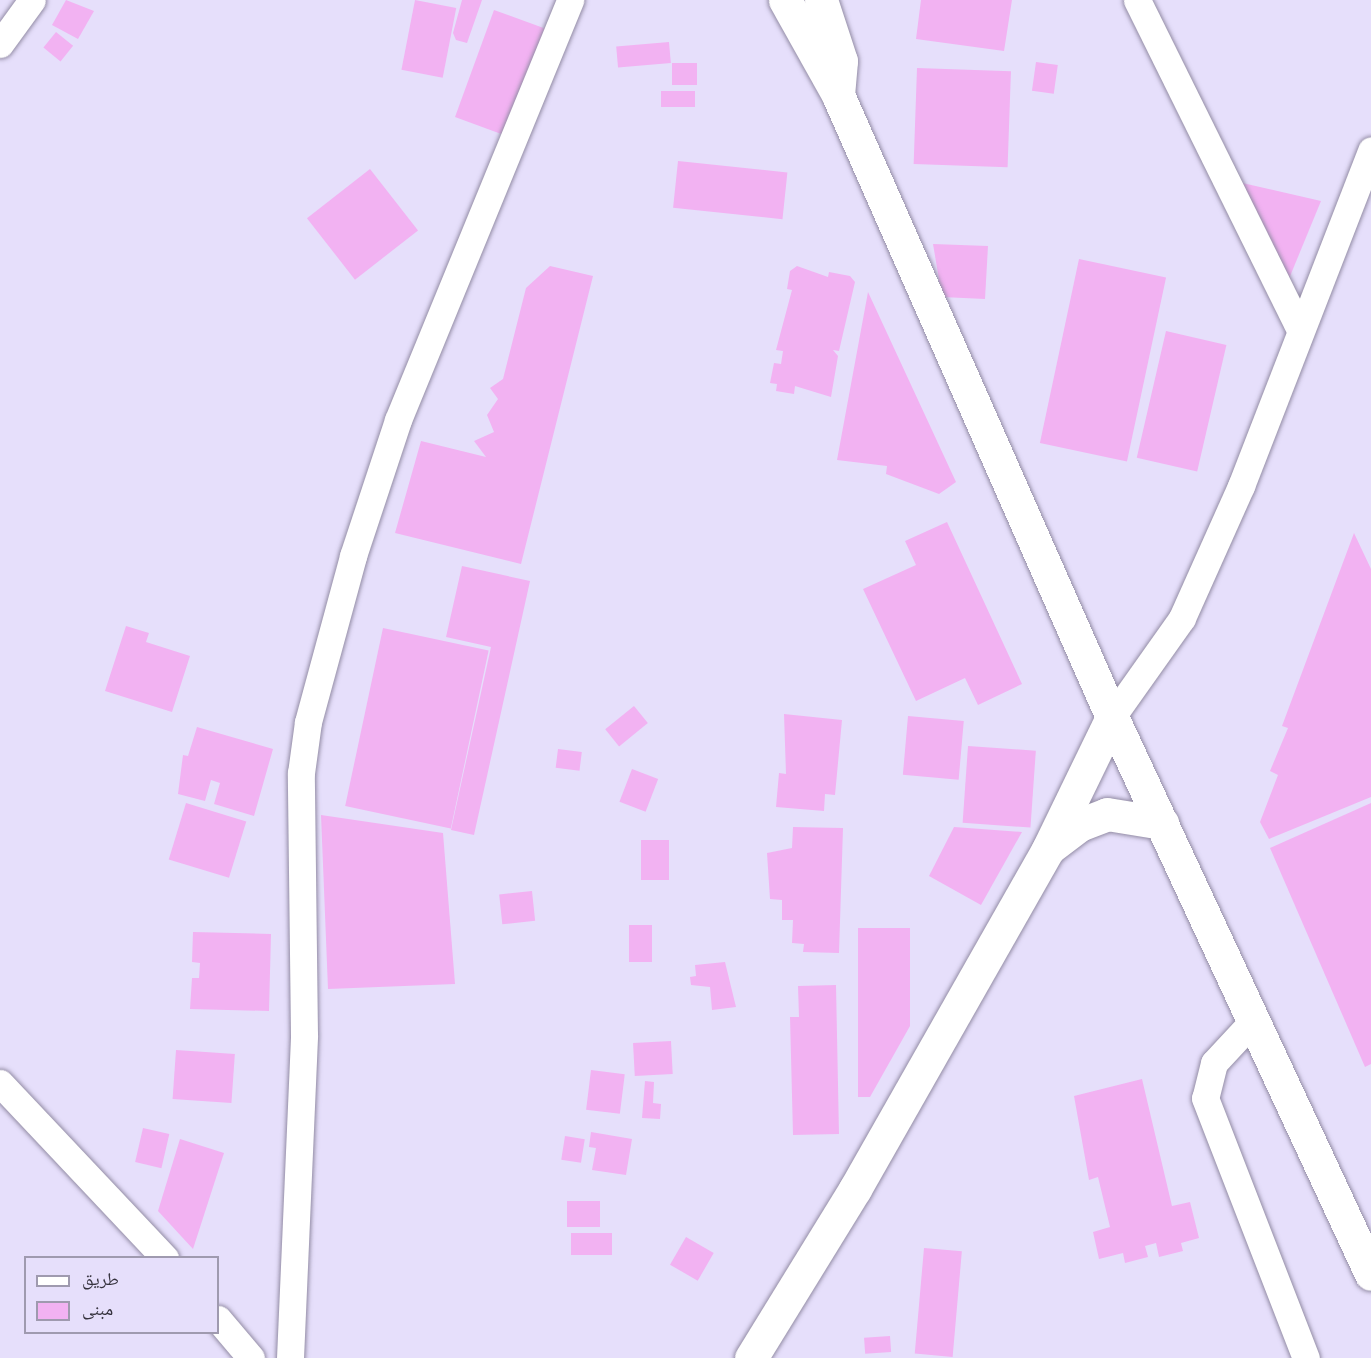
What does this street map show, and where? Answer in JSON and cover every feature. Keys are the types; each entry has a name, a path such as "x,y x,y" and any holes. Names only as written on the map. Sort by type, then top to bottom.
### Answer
{"main road":[{"path":"803,4 841,61 838,95 1112,717 1371,1274"},
{"path":"751,1358 855,1189 1048,849 1112,717"},
{"path":"1048,849 1079,825 1107,814 1162,823"}],"street":[{"path":"0,44 32,0"},
{"path":"290,1358 304,1035 301,773 308,722 343,590 398,420 570,0"},
{"path":"1137,0 1300,330"},
{"path":"1112,717 1182,618 1371,150"},
{"path":"1253,1020 1214,1063 1205,1098 1306,1358"},
{"path":"0,1083 164,1256"},
{"path":"219,1320 251,1358"}],"building":[{"path":"66,0 94,11 78,39 52,25"},
{"path":"415,0 456,8 443,78 401,70"},
{"path":"462,0 482,0 467,43 456,40 453,33"},
{"path":"921,0 1012,0 1004,51 916,39"},
{"path":"494,10 546,29 507,136 455,117"},
{"path":"56,32 73,46 61,61 43,48"},
{"path":"669,42 671,63 618,68 616,47"},
{"path":"1036,62 1058,65 1054,94 1032,91"},
{"path":"672,63 697,63 697,85 672,85"},
{"path":"917,68 1011,71 1008,167 914,164"},
{"path":"661,91 695,91 695,107 661,107"},
{"path":"678,161 787,172 782,219 673,208"},
{"path":"370,169 418,230 355,280 307,218"},
{"path":"1238,182 1321,201 1286,286"},
{"path":"933,244 988,246 985,299 942,297"},
{"path":"1079,259 1166,278 1127,461 1040,443"},
{"path":"550,266 593,276 521,564 395,533 421,441 486,457 474,441 494,432 487,415 498,399 490,388 503,379 526,288"},
{"path":"797,266 828,277 829,272 850,276 855,282 839,351 833,350 838,356 831,397 795,386 794,394 776,391 777,384 770,383 774,363 781,364 783,351 776,350 792,290 787,289 790,271"},
{"path":"868,292 956,482 939,494 886,474 887,466 837,460"},
{"path":"1166,331 1226,345 1197,472 1137,458"},
{"path":"947,522 1022,684 978,705 965,678 916,701 863,589 916,565 905,541"},
{"path":"1354,533 1371,569 1371,797 1269,839 1260,822 1278,775 1270,771 1288,728 1282,726"},
{"path":"462,566 530,581 474,835 451,830 491,647 446,637"},
{"path":"126,626 149,633 146,642 190,656 172,712 105,691"},
{"path":"383,628 489,650 451,828 345,806"},
{"path":"634,706 648,723 619,746 605,729"},
{"path":"784,714 842,720 835,795 825,794 824,811 776,807 779,773 786,774"},
{"path":"908,716 964,721 959,780 903,775"},
{"path":"197,727 273,749 254,816 214,804 220,783 211,780 205,801 178,794 183,755 188,756"},
{"path":"968,746 1036,751 1030,828 963,823"},
{"path":"558,749 582,752 580,771 556,768"},
{"path":"632,769 658,779 646,812 619,802"},
{"path":"186,803 246,821 229,878 169,859"},
{"path":"1371,803 1371,1064 1365,1067 1270,848"},
{"path":"321,815 443,833 455,984 328,989"},
{"path":"793,827 843,828 839,953 803,952 804,944 792,943 793,920 782,920 782,900 770,899 767,853 792,848"},
{"path":"954,827 1022,832 981,905 929,876"},
{"path":"641,840 669,840 669,880 641,880"},
{"path":"532,891 535,921 502,924 499,894"},
{"path":"629,925 652,925 652,962 629,962"},
{"path":"858,928 910,928 910,1026 870,1097 858,1097"},
{"path":"193,932 271,934 269,1011 190,1009 192,978 199,978 200,963 192,962"},
{"path":"725,962 736,1007 712,1010 710,987 691,985 690,977 696,976 695,965"},
{"path":"836,985 839,1134 793,1135 790,1017 799,1017 798,986"},
{"path":"671,1041 673,1074 635,1076 633,1043"},
{"path":"176,1050 235,1054 231,1103 173,1099"},
{"path":"591,1070 625,1074 620,1114 586,1110"},
{"path":"1142,1079 1172,1206 1190,1202 1199,1238 1181,1243 1183,1251 1159,1257 1156,1243 1145,1246 1148,1257 1125,1263 1123,1253 1099,1259 1093,1232 1110,1227 1098,1177 1089,1180 1074,1096"},
{"path":"645,1081 654,1082 653,1103 661,1104 660,1119 642,1118"},
{"path":"143,1128 169,1134 161,1168 135,1162"},
{"path":"591,1132 632,1139 626,1175 592,1170 596,1148 589,1147"},
{"path":"565,1136 585,1139 581,1163 561,1160"},
{"path":"180,1139 224,1153 193,1249 158,1211"},
{"path":"567,1201 600,1201 600,1227 567,1227"},
{"path":"571,1233 612,1233 612,1255 571,1255"},
{"path":"686,1237 714,1253 698,1281 670,1265"},
{"path":"924,1248 962,1251 953,1357 915,1354"},
{"path":"890,1336 891,1352 865,1354 864,1338"}]}
